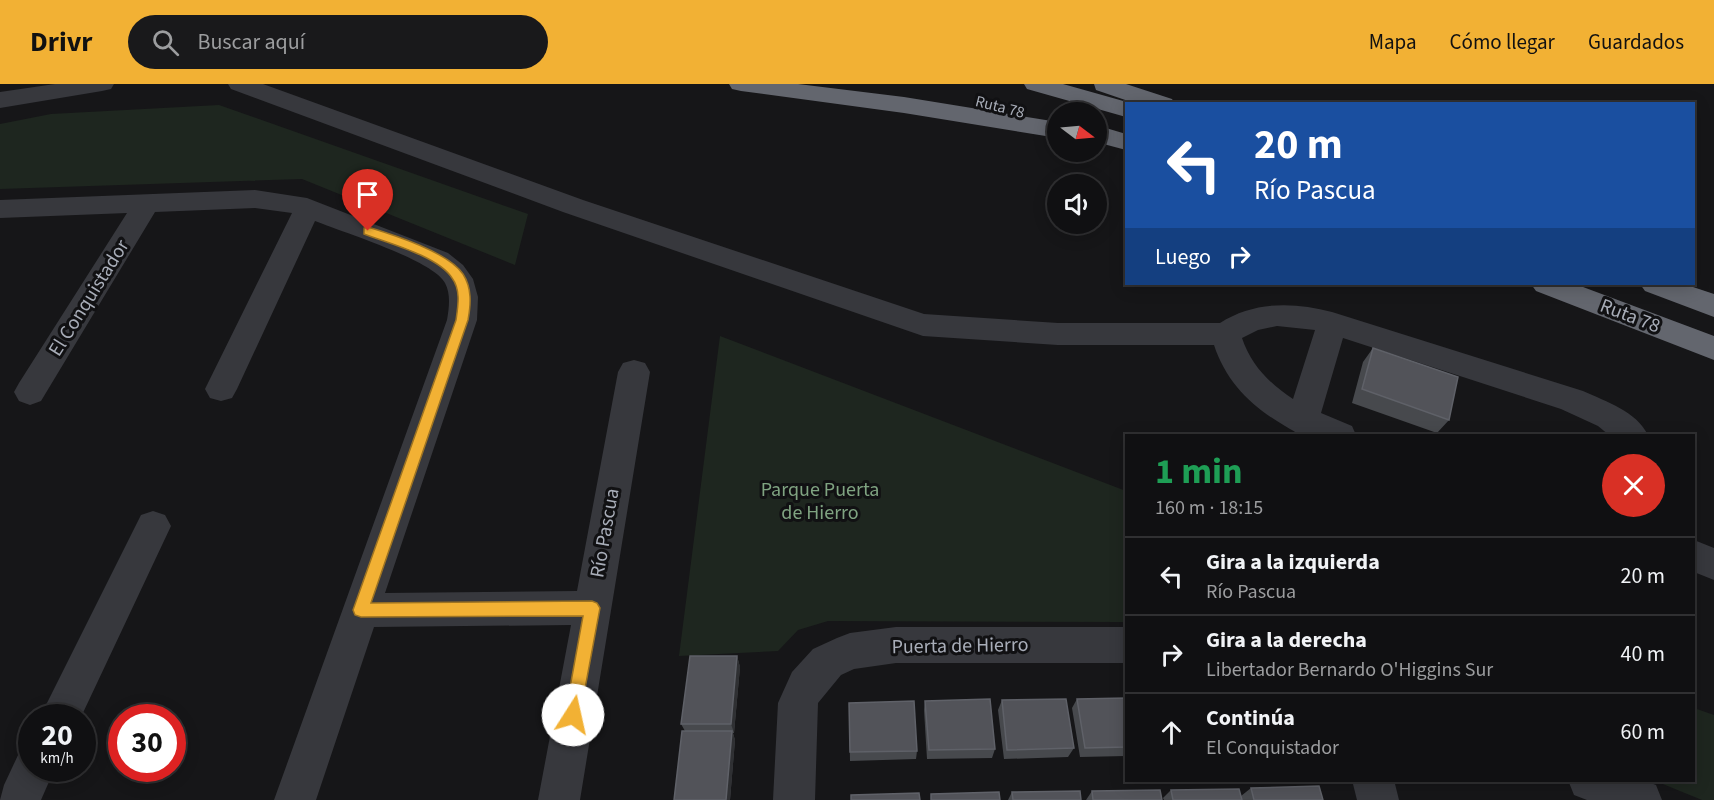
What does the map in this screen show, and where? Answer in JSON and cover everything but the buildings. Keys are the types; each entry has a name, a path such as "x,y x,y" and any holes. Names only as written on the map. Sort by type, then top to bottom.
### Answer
{"highway":[{"path":"741,84 915,106 1047,128"},
{"name":"Ruta 78","path":"908,84 1047,118"},
{"name":"Ruta 78","path":"1036,84 1125,109"},
{"path":"1104,84 1158,102"},
{"path":"1107,137 1125,143"},
{"path":"1107,140 1125,143"},
{"name":"Ruta 78","path":"1549,285 1714,348"},
{"name":"Ruta 78","path":"1658,285 1714,306"}],"street":[{"path":"0,100 102,84"},
{"path":"240,84 584,209 923,325 1058,334 1225,334 1245,321 1272,315 1304,316 1332,322 1572,400 1609,417 1631,434"},
{"path":"0,208 270,199 308,208 427,254 444,263 458,277 464,290 465,304 462,320 295,800"},
{"name":"El Conquistador","path":"30,392 147,203"},
{"path":"221,389 308,208"},
{"path":"1302,421 1332,322"},
{"path":"1225,334 1234,359 1251,384 1267,399 1302,421 1337,434"},
{"name":"Río Pascua","path":"559,800 634,372"},
{"path":"66,704 153,526"},
{"path":"1695,556 1714,564"},
{"path":"361,610 592,608"},
{"name":"Puerta de Hierro","path":"794,800 798,703 806,685 826,662 850,651 896,645 1125,645"},
{"path":"19,800 27,782"},
{"path":"1374,782 1378,800"},
{"path":"1600,788 1641,800"}],"green space":[{"path":"219,105 528,214 515,265 302,179 0,189 0,124 51,114"},
{"name":"Parque Puerta de Hierro","path":"720,336 1125,491 1125,622 828,621 798,630 778,651 679,656"},
{"path":"1695,708 1714,715 1714,800 1702,800 1658,782 1695,782"}],"route":[{"path":"368,231 427,254 450,267 464,290 465,304 462,320 361,610 592,608 573,715"}]}
